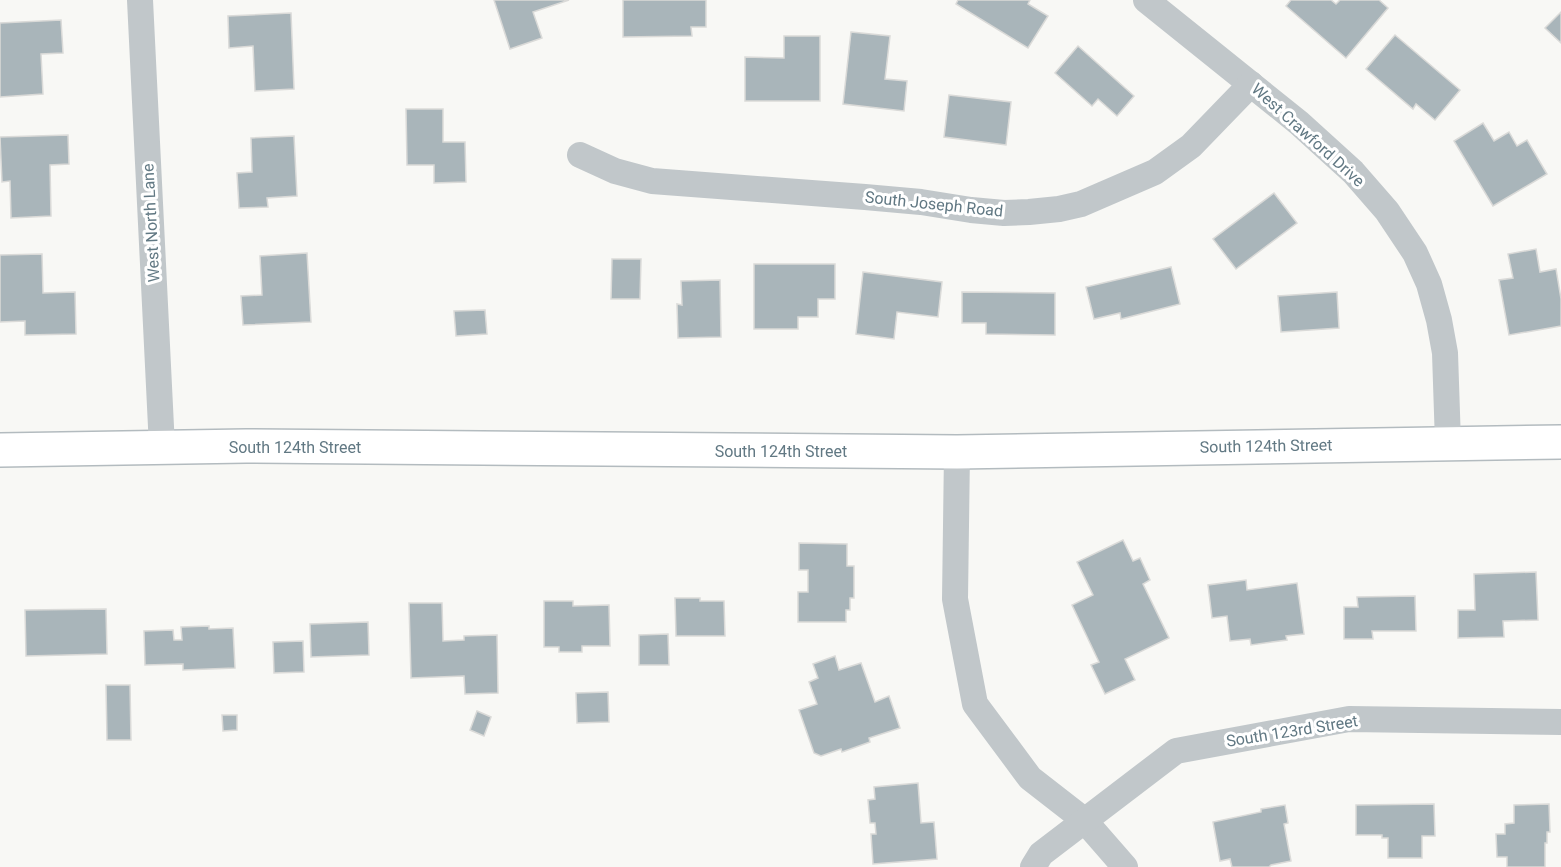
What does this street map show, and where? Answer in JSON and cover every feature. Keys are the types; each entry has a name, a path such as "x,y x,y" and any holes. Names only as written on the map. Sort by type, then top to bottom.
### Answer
{"street":[{"name":"West North Lane","path":"140,0 162,447"},
{"name":"West Crawford Drive","path":"1146,0 1299,123 1353,172 1387,212 1416,253 1429,284 1445,354 1448,443"},
{"name":"South Joseph Road","path":"580,155 615,171 652,181 865,196 1004,213 1059,209 1081,204 1155,172 1191,146 1251,84"},
{"name":"South 124th Street","path":"0,450 279,446 957,452 1561,442"},
{"path":"957,452 955,599 975,704 1030,778 1084,820 1125,867"},
{"name":"South 123rd Street","path":"1034,867 1041,854 1176,751 1349,719 1561,722"}],"building":[{"path":"494,0 569,0 533,12 542,38 510,49"},
{"path":"623,0 706,0 706,27 691,27 692,36 623,37"},
{"path":"958,0 1030,0 1028,4 1048,16 1028,48 956,4"},
{"path":"1291,0 1331,0 1336,4 1340,0 1379,0 1388,8 1346,58 1286,6"},
{"path":"1561,12 1561,43 1545,28"},
{"path":"291,13 294,89 255,91 253,46 229,48 228,16"},
{"path":"61,20 63,53 41,54 43,94 0,97 0,23"},
{"path":"851,32 890,36 885,79 907,81 904,111 843,104"},
{"path":"1395,35 1460,90 1435,120 1416,104 1413,109 1366,69"},
{"path":"784,36 820,36 820,101 745,101 745,57 784,58"},
{"path":"1078,46 1134,96 1117,116 1098,99 1092,106 1055,73"},
{"path":"949,95 1011,102 1006,145 944,137"},
{"path":"406,109 443,109 443,142 465,142 466,182 434,183 434,165 407,165"},
{"path":"1483,123 1494,141 1509,132 1517,146 1527,140 1547,174 1493,206 1454,141"},
{"path":"68,135 69,164 50,165 51,216 11,218 10,181 2,182 0,137"},
{"path":"294,136 297,196 267,198 268,207 239,208 237,173 252,172 251,138"},
{"path":"1274,193 1297,223 1236,269 1213,239"},
{"path":"1536,249 1540,272 1556,269 1561,299 1561,326 1509,335 1499,280 1513,278 1508,254"},
{"path":"307,253 311,322 243,325 241,296 262,295 260,256"},
{"path":"42,254 43,293 75,292 76,334 25,335 25,321 0,322 0,255"},
{"path":"612,259 641,259 640,299 611,299"},
{"path":"754,264 835,264 835,299 818,299 818,317 798,317 798,329 754,329"},
{"path":"1171,267 1180,304 1121,319 1120,313 1094,319 1086,287"},
{"path":"863,272 942,282 938,317 897,312 894,339 856,334"},
{"path":"720,280 721,337 678,338 677,304 682,305 681,281"},
{"path":"962,292 1055,293 1055,335 986,334 986,323 962,323"},
{"path":"1337,292 1339,328 1281,332 1278,296"},
{"path":"485,310 487,334 456,336 454,311"},
{"path":"1123,540 1133,561 1140,558 1150,580 1143,584 1169,638 1125,659 1135,680 1105,694 1091,665 1099,662 1072,605 1093,595 1077,562"},
{"path":"799,543 847,544 847,566 854,566 854,598 850,598 850,610 846,610 846,622 798,622 798,592 808,592 808,570 799,570"},
{"path":"1536,572 1538,620 1503,621 1504,637 1458,638 1458,610 1475,610 1474,574"},
{"path":"1246,580 1247,590 1297,583 1304,634 1286,636 1287,640 1251,645 1250,639 1230,641 1227,616 1212,618 1208,585"},
{"path":"1415,596 1416,631 1372,631 1373,639 1344,639 1344,607 1358,607 1357,597"},
{"path":"675,598 724,601 725,636 676,636"},
{"path":"544,601 573,601 573,606 609,605 610,646 582,646 582,652 559,652 559,647 544,647"},
{"path":"409,603 442,603 443,641 464,640 464,636 497,635 498,693 465,694 464,676 411,678"},
{"path":"106,609 107,654 26,656 25,610"},
{"path":"368,622 369,655 311,657 310,624"},
{"path":"209,626 209,629 233,628 235,668 183,670 183,664 145,665 144,631 173,630 174,640 182,640 181,627"},
{"path":"668,634 669,665 639,665 639,635"},
{"path":"303,641 304,672 274,673 273,642"},
{"path":"835,656 839,670 861,663 875,702 889,696 900,728 869,738 870,742 842,752 841,749 821,756 814,753 799,710 817,704 809,682 818,678 813,664"},
{"path":"106,685 130,685 131,740 107,740"},
{"path":"608,692 609,722 577,723 576,693"},
{"path":"477,711 491,717 484,736 470,730"},
{"path":"222,715 237,715 237,730 223,731"},
{"path":"918,783 921,823 934,822 937,859 873,864 871,834 876,834 875,823 870,823 868,800 875,799 874,787"},
{"path":"1434,804 1435,836 1422,836 1422,858 1388,858 1388,838 1382,838 1382,835 1356,835 1356,805"},
{"path":"1549,804 1550,832 1547,832 1547,843 1545,843 1545,867 1507,867 1507,857 1497,857 1496,834 1505,834 1505,824 1514,823 1514,805"},
{"path":"1285,805 1288,823 1284,824 1291,861 1269,867 1232,867 1230,859 1220,861 1213,822"}]}
